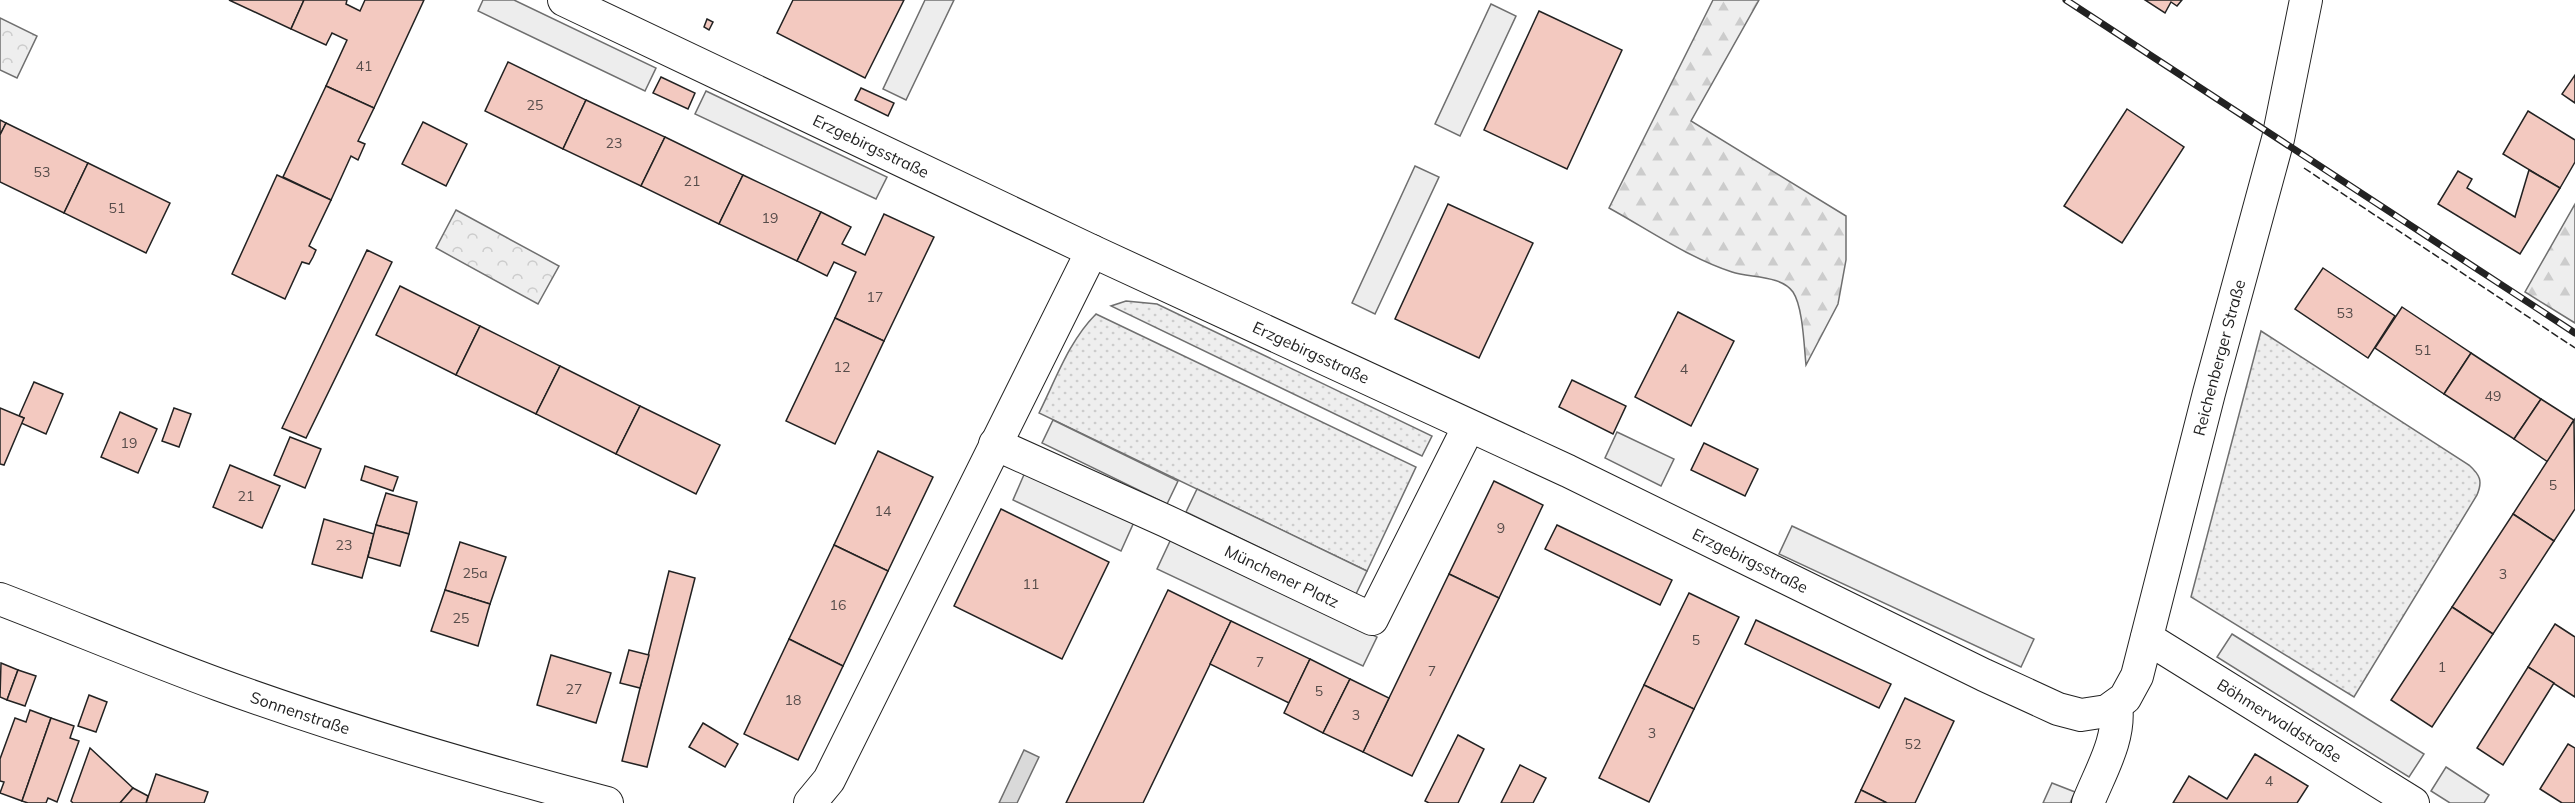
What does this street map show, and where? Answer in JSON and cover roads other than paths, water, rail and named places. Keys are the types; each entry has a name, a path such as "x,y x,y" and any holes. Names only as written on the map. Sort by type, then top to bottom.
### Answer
{"street":[{"name":"Erzgebirgsstraße","path":"564,0 1092,251 1568,471 1962,665 2058,709 2081,715 2096,714 2116,705"},
{"name":"Reichenberger Straße","path":"2116,705 2131,690 2147,638 2209,393 2278,139 2306,0"},
{"path":"810,803 829,780 1092,251"},
{"name":"Münchener Platz","path":"995,444 1372,620 1469,426"},
{"name":"Sonnenstraße","path":"0,599 219,684 335,724 607,803"},
{"name":"Böhmerwaldstraße","path":"2147,638 2413,803"},
{"path":"2088,803 2115,736 2118,721 2116,705"}],"railway":[{"path":"2066,0 2575,333"}]}
